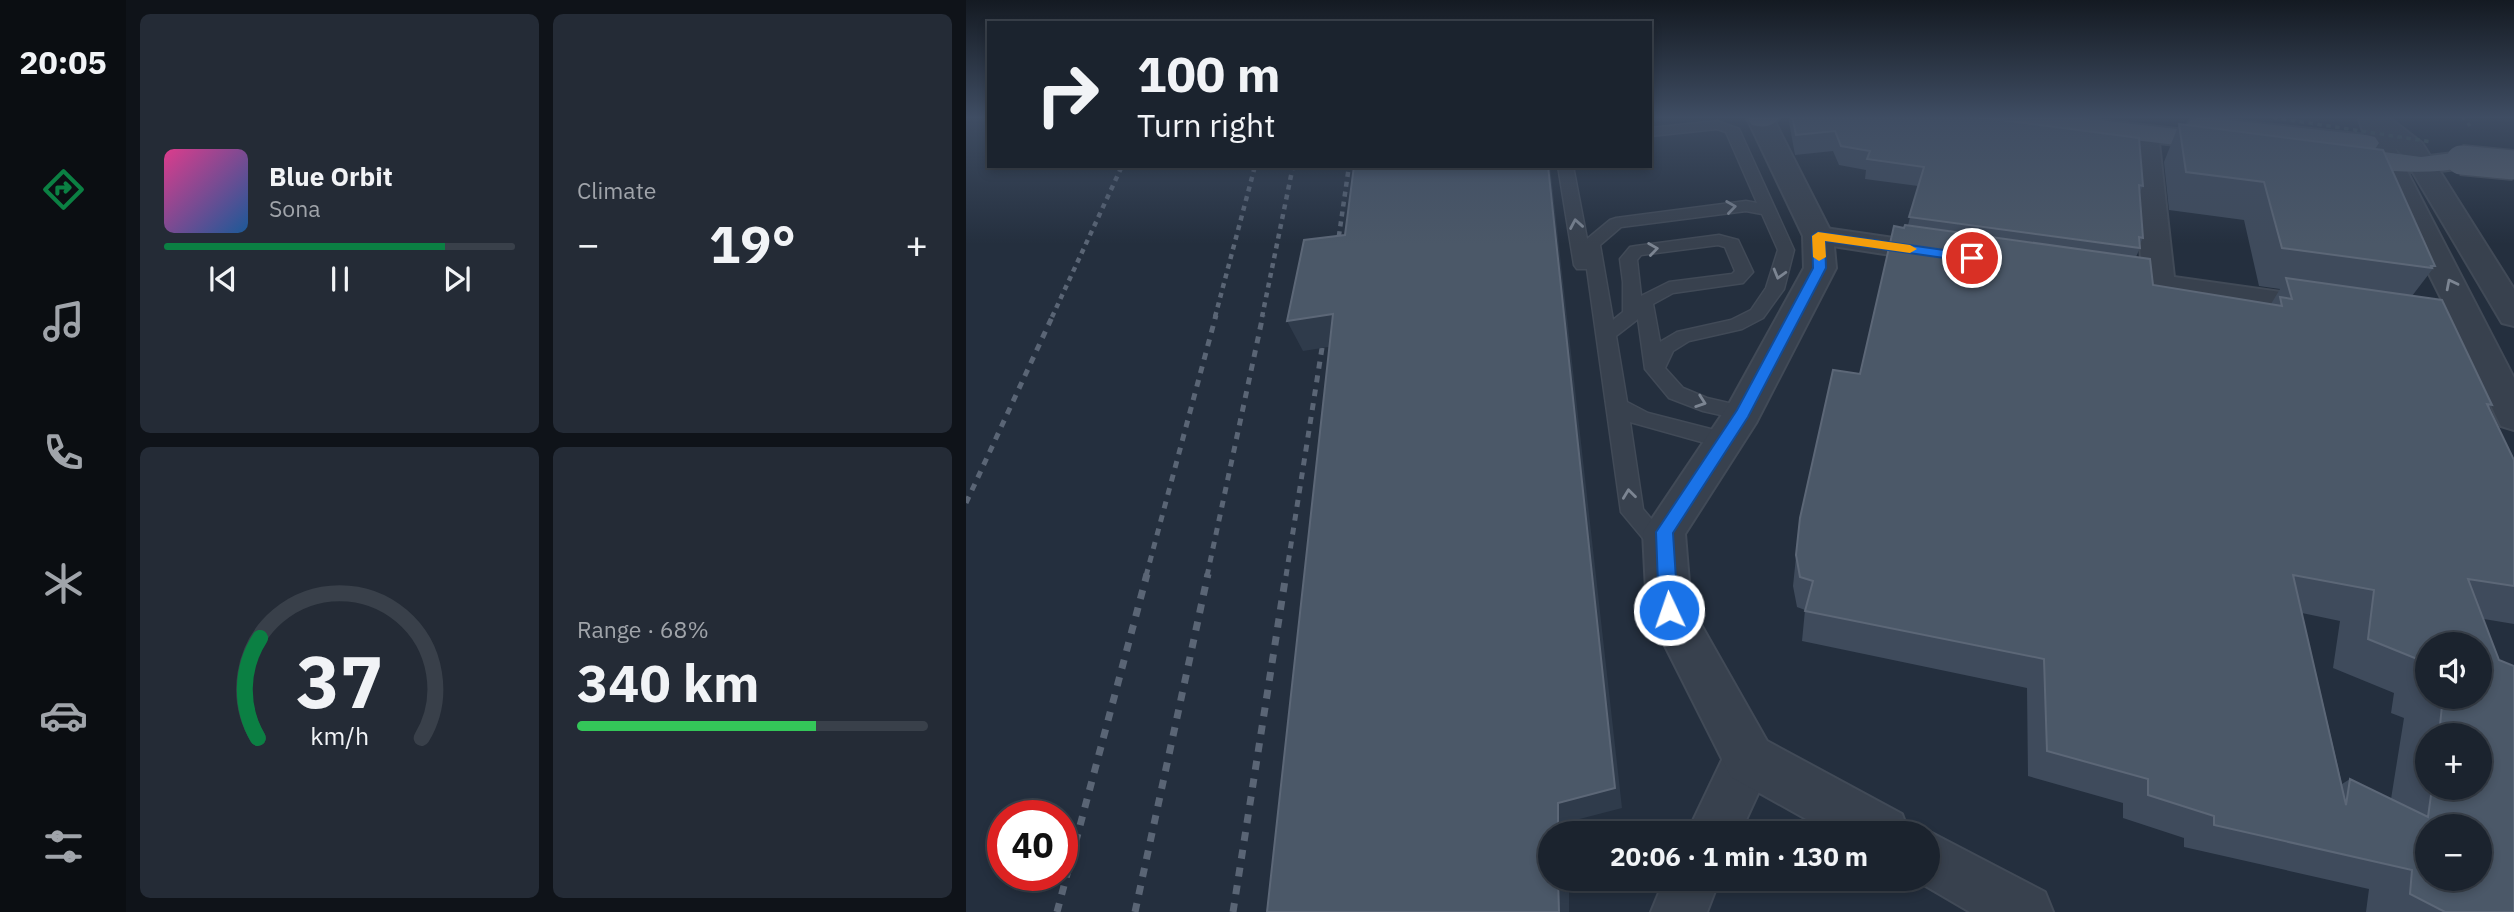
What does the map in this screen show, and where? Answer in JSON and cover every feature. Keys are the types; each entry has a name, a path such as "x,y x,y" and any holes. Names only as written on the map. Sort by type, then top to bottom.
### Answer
{"main road":[{"path":"2451,159 2514,165"}],"street":[{"path":"1782,159 1818,236 1820,268 1733,426 1664,532 1669,610 1749,759 1861,821"},
{"path":"2135,159 2159,285"},
{"path":"2408,159 2458,328 2514,416"},
{"path":"2410,159 2514,315"},
{"path":"1818,236 1972,258"},
{"path":"2079,273 2349,312"},
{"path":"1719,821 1749,759"},
{"path":"1940,865 2025,912"},
{"path":"1679,912 1688,891"}],"lane":[{"path":"1655,369 1666,347 1684,336 1736,326 1757,314 1775,289 1786,250 1745,159"},
{"path":"1565,168 1602,376 1618,406 1642,419 1733,426"},
{"path":"1665,549 1632,512 1618,406 1591,244 1616,223 1746,206 1768,210"},
{"path":"1606,334 1632,314 1632,282 1628,259 1636,251 1719,240 1732,244 1744,272 1737,279 1669,288 1644,302 1655,369 1676,393 1703,404 1733,426"}],"building":[{"path":"1867,159 2141,159 2143,186 2139,185 2143,238 2139,237 2140,248 1909,217 1924,167"},
{"path":"2184,159 2387,159 2435,266 2431,266 2432,268 2282,248 2264,182 2186,172"},
{"path":"1354,168 1548,168 1615,788 1558,803 1558,821 1538,821 1538,891 1558,891 1559,912 1267,912 1333,314 1287,321 1304,240 1345,235"},
{"path":"1905,225 2150,259 2153,285 2282,306 2280,297 2292,299 2286,278 2442,300 2492,405 2487,404 2514,460 2514,586 2468,579 2488,632 2415,632 2415,658 2368,639 2374,590 2293,575 2346,805 2350,779 2422,814 2415,814 2415,891 2492,891 2492,814 2428,814 2430,800 2492,800 2492,723 2440,723 2442,709 2492,709 2492,642 2499,660 2514,666 2514,912 2445,912 2410,894 2412,870 2214,825 2214,816 2148,795 2148,779 2047,751 2044,659 1805,611 1813,581 1800,577 1796,555 1800,518 1833,370 1860,374 1894,226 1904,228"}],"railway":[{"path":"1052,317 1121,168"},
{"path":"1215,317 1254,168"},
{"path":"1262,317 1293,168"},
{"path":"1336,256 1349,168"},
{"path":"966,503 1053,315"},
{"path":"1146,576 1216,315"},
{"path":"1207,576 1263,315"},
{"path":"1286,576 1325,329"},
{"path":"1057,912 1147,574"},
{"path":"1135,912 1208,574"},
{"path":"1233,912 1286,574"}],"slow traffic":[{"path":"1819,257 1818,236 1910,249"}],"route":[{"path":"1669,610 1664,532 1743,413 1820,268 1818,236 1972,258"}]}
